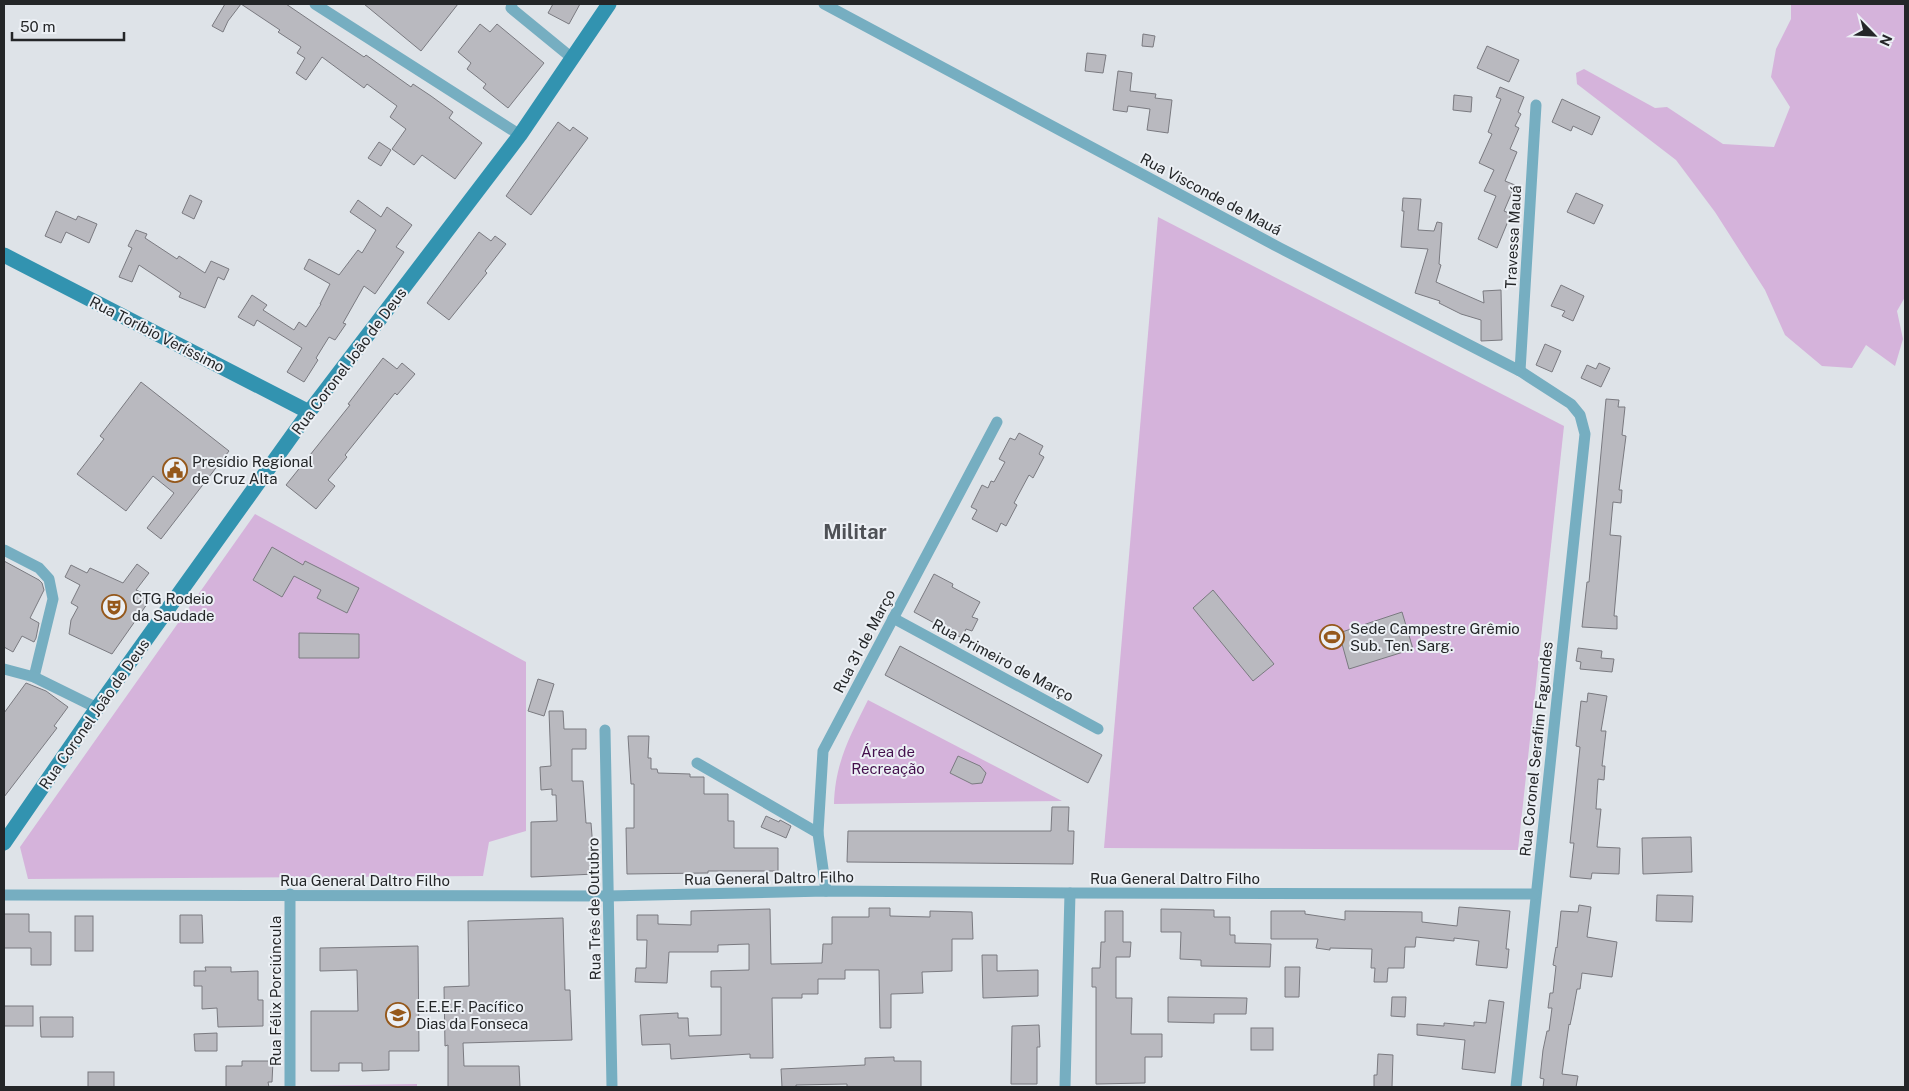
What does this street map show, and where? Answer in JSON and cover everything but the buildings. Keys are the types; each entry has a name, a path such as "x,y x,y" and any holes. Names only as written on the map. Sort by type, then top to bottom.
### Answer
{"street":[{"path":"315,4 520,135"},
{"path":"512,4 511,8 572,58"},
{"name":"Rua Coronel João de Deus","path":"4,843 97,708 309,412 520,135 609,4"},
{"name":"Rua Visconde de Mauá","path":"824,4 1280,248 1520,371 1571,404 1580,415"},
{"name":"Travessa Mauá","path":"1520,371 1536,105"},
{"name":"Rua Toríbio Veríssimo","path":"4,256 309,412"},
{"name":"Rua Coronel Serafim Fagundes","path":"1516,1087 1585,434 1580,415"},
{"name":"Rua 31 de Março","path":"826,890 818,833 823,751 997,422"},
{"path":"4,550 39,568 49,579 54,598 34,677"},
{"name":"Rua Primeiro de Março","path":"893,618 1098,729"},
{"path":"4,669 34,677 97,708"},
{"name":"Rua Três de Outubro","path":"605,730 612,1087"},
{"path":"698,762 818,833"},
{"name":"Rua General Daltro Filho","path":"4,895 608,896 826,890 1070,893 1536,894"},
{"path":"1065,1087 1070,893"},
{"name":"Rua Félix Porciúncula","path":"290,894 290,1087"}],"green space":[{"path":"1791,4 1905,4 1905,297 1897,311 1903,339 1895,366 1866,345 1852,368 1822,366 1785,335 1765,290 1715,212 1676,160 1577,84 1576,73 1584,69 1655,108 1667,107 1723,144 1774,147 1790,107 1771,77 1776,49 1791,19"},
{"name":"Sede Campestre Grêmio Sub. Ten. Sarg.","path":"1158,217 1564,426 1518,850 1104,848"},
{"path":"255,514 526,662 526,831 489,842 483,876 28,879 20,847"},
{"name":"Área de Recreação","path":"868,700 1062,801 834,804 840,763"},
{"path":"417,1084 417,1087 304,1087 304,1086"}],"place":[{"name":"Presídio Regional de Cruz Alta","path":"175,470"},
{"name":"CTG Rodeio da Saudade","path":"114,607"},
{"name":"Sede Campestre Grêmio Sub. Ten. Sarg.","path":"1332,637"},
{"name":"E.E.E.F. Pacífico Dias da Fonseca","path":"398,1015"}],"district":[{"name":"Militar","path":"855,532"}]}
